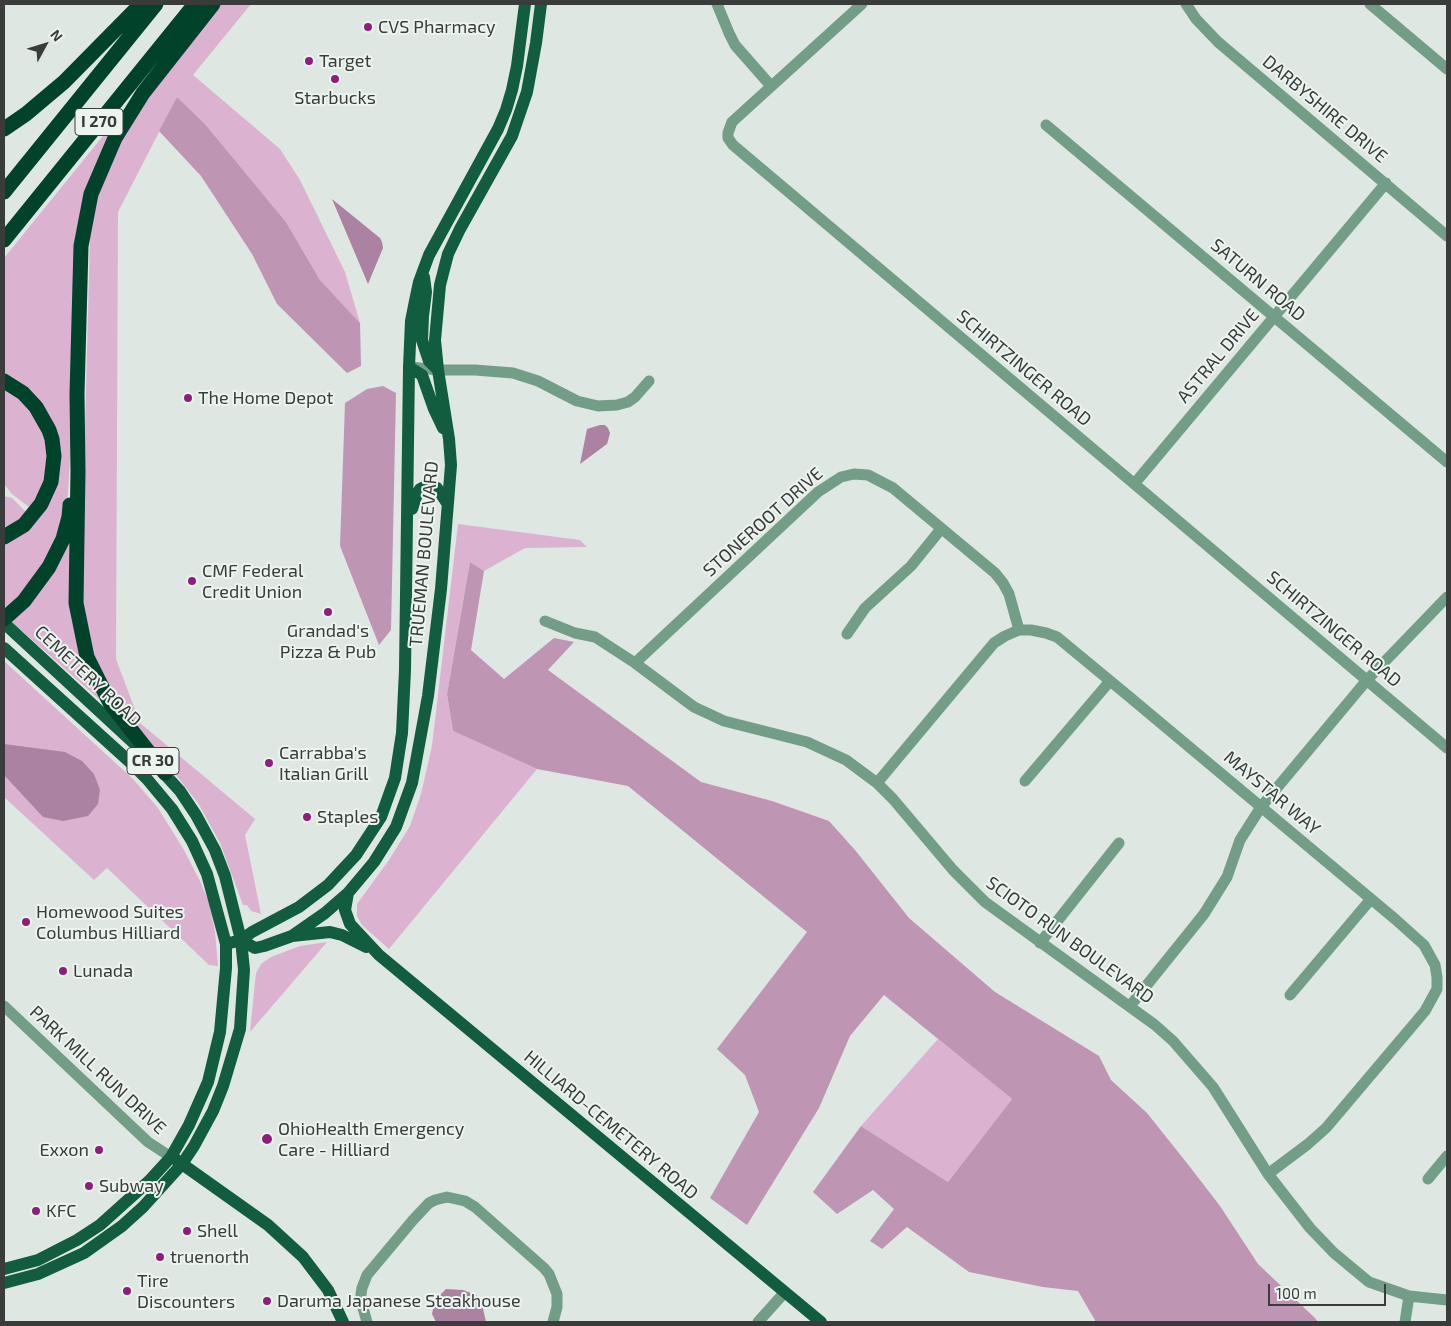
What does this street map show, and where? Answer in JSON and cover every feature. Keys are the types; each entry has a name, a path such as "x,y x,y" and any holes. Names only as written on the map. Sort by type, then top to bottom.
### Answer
{"highway":[{"path":"4,129 58,88 141,4"},
{"name":"I 270","path":"4,192 156,4"},
{"name":"I 270","path":"4,240 195,4"},
{"path":"4,621 24,601 48,567 63,539 69,517 77,394 81,246 91,194 115,138 143,94 214,4"},
{"path":"4,381 23,394 36,407 49,430 54,456 51,482 41,504 24,525 4,537"},
{"path":"77,394 76,603 87,657 110,703 165,773"}],"main road":[{"name":"TRUEMAN BOULEVARD","path":"226,944 241,940 252,932 299,907 328,885 356,855 381,817 395,778 402,733 408,534 409,367 414,301 424,270 444,226 501,122 512,90 525,4"},
{"name":"TRUEMAN BOULEVARD","path":"241,940 254,948 292,936 325,913 348,893 374,862 396,827 412,783 428,696 441,588 451,465 449,439 438,370 436,321 440,285 448,254 460,229 512,136 527,92 541,4"},
{"path":"424,270 426,292 422,340 429,361 438,370"},
{"path":"409,367 422,375 434,409 449,439"},
{"path":"408,534 413,502 420,490 425,486 437,488 447,503"},
{"name":"CEMETERY ROAD","path":"4,621 144,751 165,773 196,815 215,850 225,876 241,940 244,970 240,1029 223,1086 213,1111 203,1131 177,1160"},
{"name":"CEMETERY ROAD","path":"4,648 131,763 172,810 192,841 207,874 226,944 226,968 220,1032 208,1082 189,1125 177,1160"},
{"path":"402,733 413,741 419,752"},
{"name":"HILLIARD-CEMETERY ROAD","path":"348,893 344,910 350,924 379,955"},
{"name":"HILLIARD-CEMETERY ROAD","path":"292,936 336,933 364,945 379,955 821,1322"},
{"path":"4,1270 38,1260 77,1240 100,1225 145,1185 177,1160"},
{"path":"4,1284 38,1274 84,1253 122,1226 143,1207 177,1160"},
{"path":"177,1160 268,1226 303,1257 328,1290 343,1322"}],"street":[{"path":"717,4 735,45 771,86"},
{"name":"SCHIRTZINGER ROAD","path":"862,4 730,125 728,138 733,145 1447,748"},
{"name":"DARBYSHIRE DRIVE","path":"1186,4 1196,19 1218,42 1447,236"},
{"path":"1370,4 1447,69"},
{"name":"SATURN ROAD","path":"1046,125 1447,462"},
{"name":"ASTRAL DRIVE","path":"1135,483 1386,183"},
{"path":"409,367 513,373 538,381 577,401 598,406 617,405 628,402 649,381"},
{"name":"STONEROOT DRIVE","path":"635,663 818,492 841,477 854,474 868,475 881,480 893,488 995,573 1009,594 1020,630"},
{"path":"847,634 865,608 911,566 941,529"},
{"path":"1130,1006 1204,914 1227,877 1240,840 1261,807 1368,680 1447,597"},
{"name":"SCIOTO RUN BOULEVARD","path":"545,621 575,633 595,637 635,663 694,707 724,721 806,742 846,760 877,782 953,870 984,902 1155,1024 1173,1041 1213,1087 1268,1174 1310,1228 1334,1253 1369,1282 1409,1296 1447,1300"},
{"path":"877,782 984,653 994,643 1020,630"},
{"name":"MAYSTAR WAY","path":"1020,630 1039,631 1056,637 1371,899 1424,945 1435,965 1442,990 1340,1113 1308,1144 1268,1174"},
{"path":"1025,781 1110,681"},
{"path":"1040,942 1119,843"},
{"path":"1290,994 1371,899"},
{"name":"PARK MILL RUN DRIVE","path":"4,1006 148,1142 177,1160"},
{"path":"1428,1179 1447,1156"},
{"path":"368,1322 361,1301 362,1288 367,1275 412,1220 429,1203 453,1197 465,1200 475,1207 544,1268 557,1294 557,1307 553,1322"},
{"path":"758,1322 785,1292"},
{"path":"1404,1322 1409,1296"}],"shaded area":[{"path":"221,4 251,4 193,75 280,149 300,180 345,272 360,323 320,280 286,222 205,124 177,97 118,212 116,659 140,723 255,819 245,835 261,914 251,911 247,905 243,905 220,843 198,803 169,766 121,712 90,647 83,614 81,579 90,237 99,191 115,148 139,109"},
{"path":"177,97 205,124 286,222 320,280 360,323 361,366 347,373 277,304 252,254 201,176 159,131"},
{"path":"116,120 118,122 85,200 67,510 59,537 34,582 4,611 4,542 24,530 58,446 4,376 4,258"},
{"path":"332,199 380,238 382,242 383,248 368,284"},
{"path":"383,386 396,393 391,630 379,645 340,546 345,403 367,389"},
{"path":"4,388 15,394 35,414 43,430 49,467 34,504 29,507 12,494 4,484"},
{"path":"605,425 610,433 607,444 580,464 587,429"},
{"path":"4,496 12,498 26,512 24,518 4,531"},
{"path":"73,519 74,607 101,701 11,621"},
{"path":"458,524 580,540 587,547 525,548 484,571 470,562 447,694 453,731 537,769 389,949 362,925 357,916 357,904 389,860 410,826 421,794 432,746"},
{"path":"470,562 484,571 471,650 504,679 554,638 574,642 548,670 701,782 772,801 829,821 855,850 909,918 995,992 1099,1056 1111,1080 1147,1113 1220,1206 1258,1264 1318,1322 1096,1322 1078,1291 1043,1287 969,1272 907,1227 882,1249 870,1241 894,1209 873,1190 837,1214 813,1192 861,1126 948,1182 1012,1099 884,995 850,1036 819,1108 747,1225 710,1198 759,1112 745,1075 717,1049 807,932 628,786 537,769 453,731 447,694"},
{"path":"4,661 133,779 158,808 184,850 209,903 215,932 218,966 209,965 107,868 94,880 4,797"},
{"path":"4,744 65,752 82,761 94,774 100,790 98,804 88,816 63,821 43,817 4,775"},
{"path":"327,942 250,1032 256,973 261,964 271,957 300,946"},
{"path":"938,1039 1012,1099 948,1182 861,1126"},
{"path":"446,1289 463,1290 476,1295 482,1304 486,1322 436,1322 432,1314 435,1300"}],"place":[{"name":"CVS Pharmacy","path":"368,27"},
{"name":"Target","path":"309,61"},
{"name":"Starbucks","path":"335,79"},
{"name":"The Home Depot","path":"188,398"},
{"name":"CMF Federal Credit Union","path":"192,581"},
{"name":"Grandad's Pizza & Pub","path":"328,612"},
{"name":"Carrabba's Italian Grill","path":"269,763"},
{"name":"Staples","path":"307,817"},
{"name":"Homewood Suites Columbus Hilliard","path":"26,922"},
{"name":"Lunada","path":"63,971"},
{"name":"OhioHealth Emergency Care - Hilliard","path":"267,1139"},
{"name":"Exxon","path":"99,1150"},
{"name":"Subway","path":"89,1186"},
{"name":"KFC","path":"36,1211"},
{"name":"Shell","path":"187,1231"},
{"name":"truenorth","path":"160,1257"},
{"name":"Tire Discounters","path":"127,1291"},
{"name":"Daruma Japanese Steakhouse","path":"267,1301"}]}
